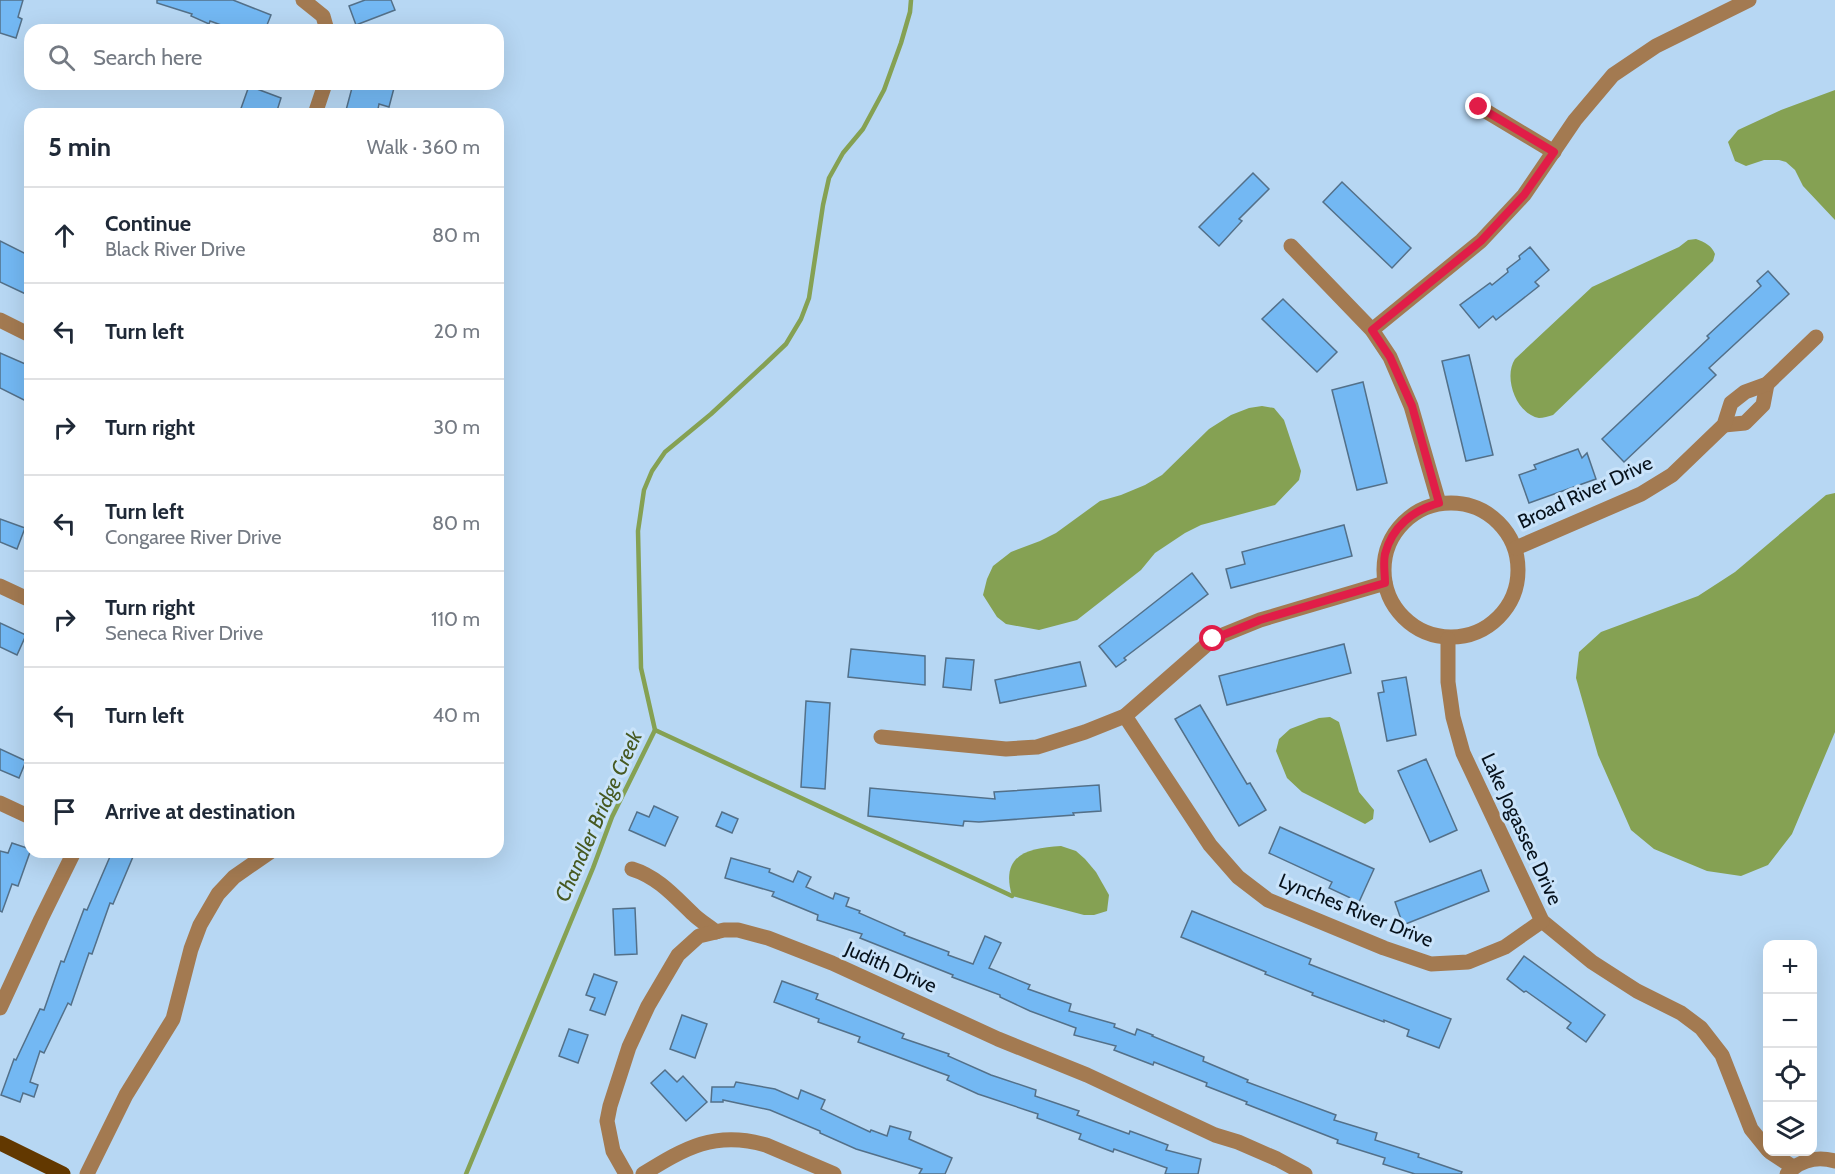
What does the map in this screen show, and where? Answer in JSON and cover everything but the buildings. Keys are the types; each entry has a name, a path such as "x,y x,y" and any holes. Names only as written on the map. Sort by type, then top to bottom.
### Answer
{"main road":[{"path":"0,1143 63,1174"}],"street":[{"path":"303,0 323,16 325,24"},
{"path":"1372,330 1481,241 1524,195 1575,120 1613,75 1656,46 1749,0"},
{"path":"317,108 324,90"},
{"path":"1479,107 1554,152"},
{"path":"1291,246 1372,330 1390,357 1412,406 1439,503"},
{"path":"0,320 24,331"},
{"name":"Broad River Drive","path":"1516,548 1658,485 1672,475 1724,425 1731,403 1745,392 1767,384 1816,337"},
{"name":"Broad River Drive","path":"1724,425 1745,423 1762,405 1767,384"},
{"path":"1439,503 1462,503 1491,514 1507,531 1516,548 1519,571 1513,598 1499,618 1488,627 1471,635 1448,639 1418,629 1393,605 1385,583 1385,555 1394,534 1406,518 1427,506 1439,503"},
{"path":"881,737 1006,749 1037,747 1085,732 1125,716 1213,639 1260,620 1385,583"},
{"path":"0,586 24,597"},
{"name":"Lake Jogassee Drive","path":"1448,639 1448,682 1453,717 1463,753 1542,921 1592,962 1637,991 1681,1013 1701,1028 1722,1055 1751,1129 1763,1144"},
{"name":"Lynches River Drive","path":"1125,716 1210,845 1238,877 1268,900 1384,948 1431,964 1468,962 1504,947 1542,921"},
{"path":"0,803 24,814"},
{"path":"0,1008 71,858"},
{"path":"87,1174 126,1095 173,1019 191,949 200,925 218,894 234,877 261,858"},
{"path":"632,869 657,882 716,932"},
{"name":"Judith Drive","path":"626,1174 613,1151 607,1121 629,1047 648,1006 678,955 699,936 738,930 768,938 832,963 998,1039 1087,1075 1215,1136 1238,1142 1277,1159 1305,1174"},
{"path":"643,1174 678,1154 708,1141 723,1139 766,1145 834,1174"},
{"name":"Lake Jogassee Drive","path":"1774,1156 1790,1171"},
{"path":"1790,1171 1800,1163 1814,1158 1834,1157"}],"shaded area":[{"path":"1835,90 1835,220 1803,186 1795,170 1786,162 1764,160 1746,166 1735,161 1728,142 1738,130 1781,110"},
{"path":"1696,239 1712,249 1715,254 1713,261 1553,415 1539,418 1524,410 1511,385 1510,375 1515,359 1592,287 1679,247 1688,240"},
{"path":"1262,406 1274,408 1284,420 1301,471 1299,480 1275,505 1201,525 1185,533 1155,553 1141,570 1077,620 1039,630 1006,624 997,617 983,595 993,566 1011,552 1056,533 1100,501 1145,485 1162,475 1209,429 1231,415"},
{"path":"1835,493 1835,732 1792,834 1768,865 1741,876 1707,871 1654,849 1631,830 1598,755 1576,678 1579,652 1601,632 1698,596 1735,572 1826,495"},
{"path":"1330,717 1339,722 1359,792 1374,810 1373,819 1365,824 1302,792 1287,778 1276,751 1279,739 1290,729 1319,718"},
{"path":"1061,846 1076,851 1096,872 1109,895 1107,911 1084,915 1012,896 1009,882 1010,871 1019,856 1037,849"}],"waterway":[{"name":"Chandler Bridge Creek","path":"466,1174 612,817 655,730 641,668 638,531 644,490 652,471 665,452 711,414 786,344 801,319 809,298 829,178 843,153 863,129 884,90 901,43 911,0"},
{"path":"655,730 1012,896"}],"route":[{"path":"1213,639 1260,620 1385,583 1385,555 1394,534 1406,518 1427,506 1439,503 1412,406 1390,357 1372,330 1481,241 1524,195 1554,152 1479,107"}]}
